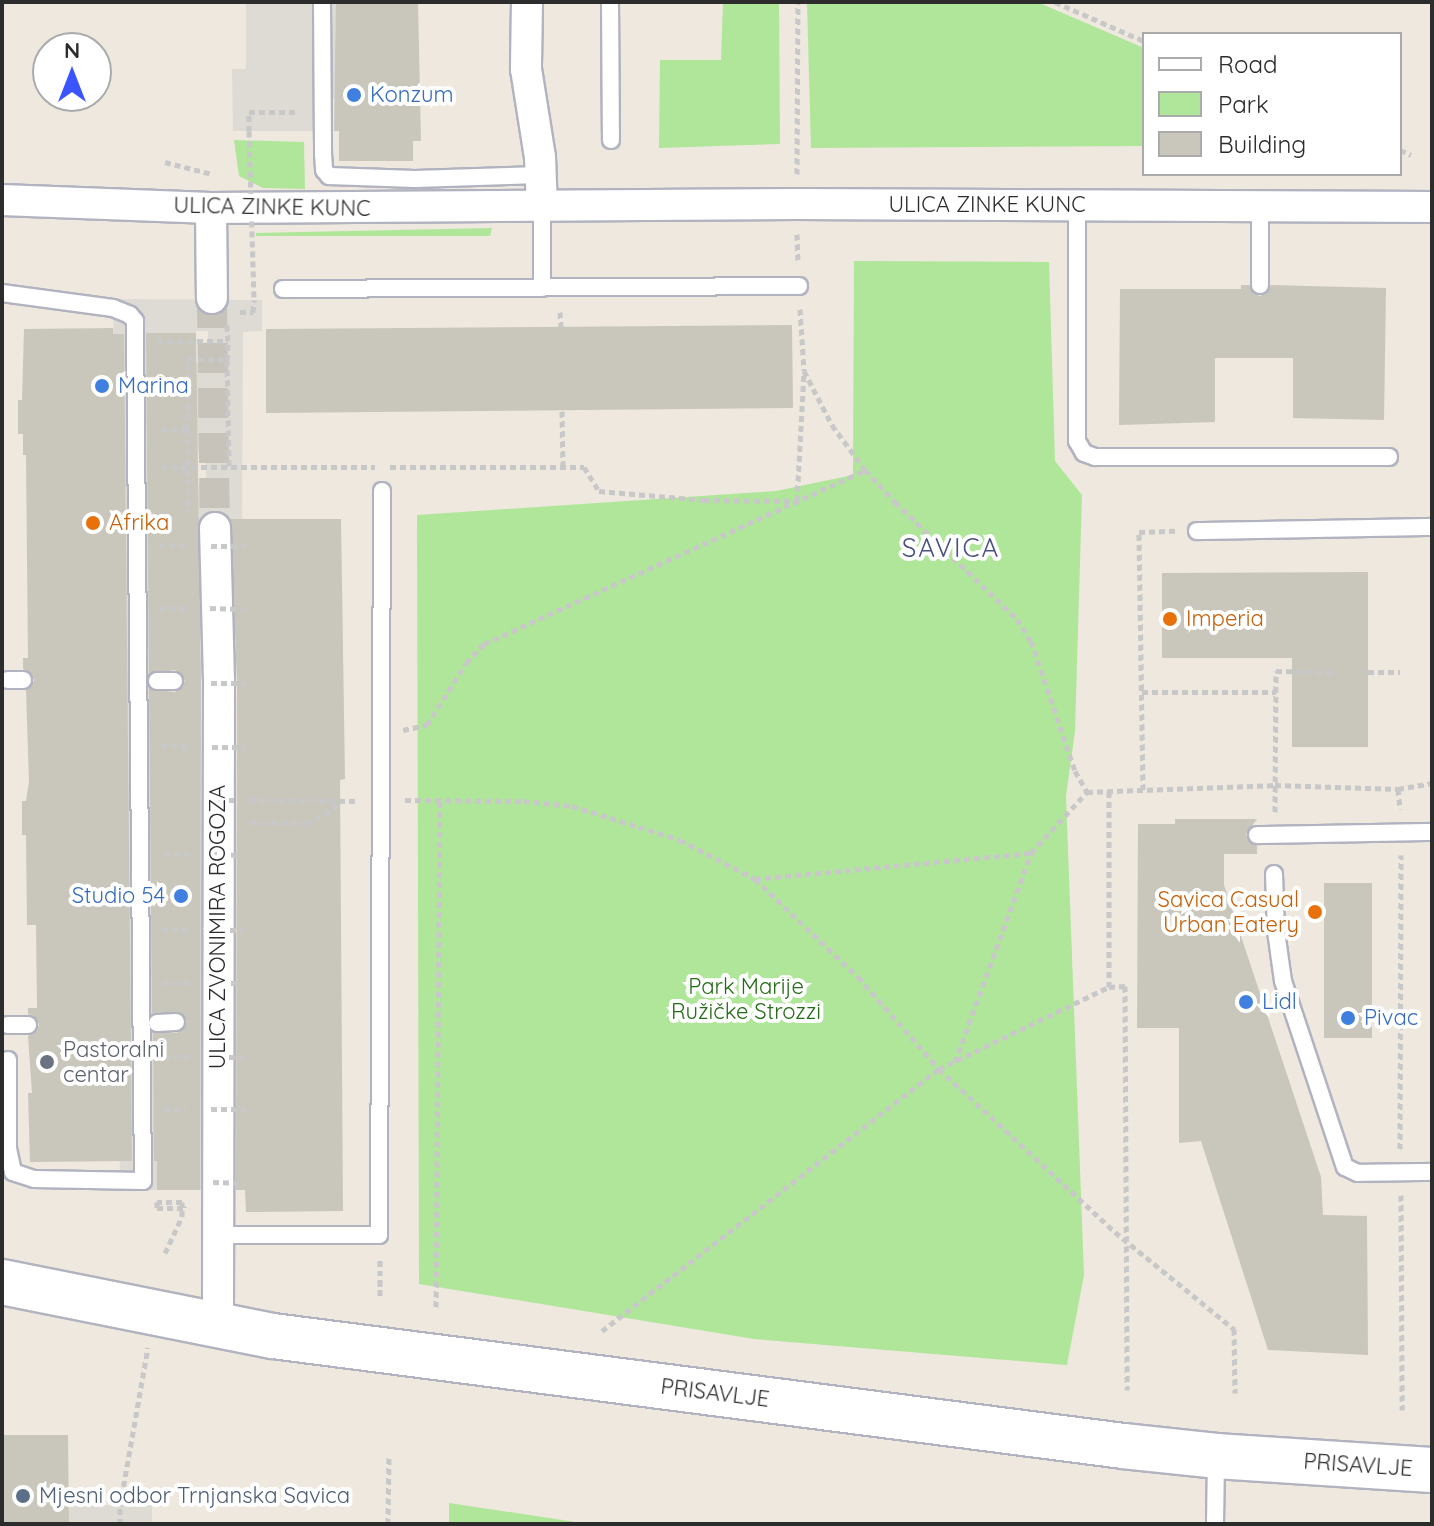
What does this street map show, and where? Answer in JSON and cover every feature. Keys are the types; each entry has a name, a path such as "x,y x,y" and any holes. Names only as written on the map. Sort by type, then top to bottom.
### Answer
{"street":[{"path":"527,2 526,69 542,208"},
{"name":"ULICA ZINKE KUNC","path":"2,200 211,208 796,204 1432,207"},
{"path":"211,208 212,298"},
{"name":"ULICA ZVONIMIRA ROGOZA","path":"208,540 219,682 220,808 210,1022 218,1325"},
{"name":"PRISAVLJE","path":"2,1282 273,1336 1216,1456 1432,1470"}],"lane":[{"path":"322,2 324,170 329,176 415,179 540,175"},
{"path":"610,2 611,140"},
{"path":"1077,205 1077,441 1084,453 1095,457 1389,457"},
{"path":"1260,206 1260,285"},
{"path":"542,208 542,288"},
{"path":"283,289 799,286"},
{"path":"2,293 123,311 135,321 143,1181 21,1177 10,1165 8,1149 8,1060"},
{"path":"218,1235 379,1235 382,491"},
{"path":"1197,531 1432,527"},
{"path":"157,681 174,681"},
{"path":"1257,835 1432,832"},
{"path":"1274,874 1276,931 1283,981 1345,1167 1358,1173 1432,1172"},
{"path":"157,1023 176,1022"},
{"path":"8,1025 28,1025"},
{"path":"1215,1524 1216,1456"}],"path":[{"path":"796,187 798,2"},
{"path":"1055,2 1142,40"},
{"path":"254,300 249,112 323,112"},
{"path":"1402,151 1411,155"},
{"path":"797,226 804,371 797,501"},
{"path":"136,341 208,341"},
{"path":"228,341 229,468"},
{"path":"137,429 187,429 188,359 227,360"},
{"path":"804,371 832,425 865,470 955,562 1017,619 1031,641 1075,771 1087,792"},
{"path":"562,411 563,467"},
{"path":"137,467 584,467 599,491 704,500 797,501"},
{"path":"380,467 382,491"},
{"path":"380,731 396,732 427,725 466,663 484,644 865,470"},
{"path":"1143,790 1139,532 1197,531"},
{"path":"138,545 208,540 247,546"},
{"path":"138,608 198,608"},
{"path":"210,608 247,609"},
{"path":"1275,821 1276,671 1336,672"},
{"path":"1368,672 1400,672"},
{"path":"1142,692 1276,692"},
{"path":"140,746 200,747"},
{"path":"212,747 245,747"},
{"path":"955,1062 1031,853 1087,792 1275,785 1398,789 1432,783"},
{"path":"1398,789 1401,818"},
{"path":"1109,792 1109,987"},
{"path":"250,800 524,801 572,806 680,840 755,879 858,977 939,1069 1127,1242 1234,1329 1235,1393"},
{"path":"436,1307 440,800"},
{"path":"220,808 307,823 334,809 338,801"},
{"path":"1401,850 1402,1410"},
{"path":"755,879 1031,853"},
{"path":"141,854 201,854"},
{"path":"211,854 243,855"},
{"path":"141,930 201,930"},
{"path":"210,930 243,930"},
{"path":"142,983 201,983"},
{"path":"211,983 244,983"},
{"path":"602,1331 939,1069 1109,987 1125,986 1127,1390"},
{"path":"142,1057 202,1057"},
{"path":"209,1057 245,1057"},
{"path":"143,1109 193,1109"},
{"path":"211,1109 245,1109"},
{"path":"213,1182 245,1183"},
{"path":"165,1253 182,1217 182,1202 157,1202 157,1208 179,1208"},
{"path":"379,1235 380,1298"},
{"path":"120,1524 120,1506 147,1352"},
{"path":"388,1524 389,1455"}],"green space":[{"path":"723,2 779,2 780,144 659,148 660,60 721,60"},
{"path":"807,2 1037,2 1142,47 1142,146 811,148"},
{"path":"234,140 304,142 305,189 263,188 239,176"},
{"path":"492,228 490,236 256,236 256,233"},
{"name":"Park Marije Ružičke Strozzi","path":"854,261 1049,262 1055,461 1082,495 1075,731 1066,796 1084,1275 1067,1365 754,1339 419,1284 417,515 776,491 853,475"},
{"path":"449,1503 589,1524 449,1524"}],"shaded area":[{"path":"246,2 336,2 337,98 331,99 331,131 233,131 232,69 246,69"},
{"path":"113,299 262,300 262,331 243,332 242,526 198,526 202,1190 120,1190","holes":["196,331 208,331 208,363 196,364","196,452 206,453 206,483 198,484","156,666 176,666 176,697 155,698","156,1005 176,1005 177,1036 157,1036"]},
{"path":"69,1505 152,1505 152,1524 69,1524"}],"building":[{"path":"336,2 418,2 421,141 413,141 413,161 339,161 339,131 334,131"},
{"path":"1241,285 1249,285 1259,296 1266,294 1271,285 1386,288 1384,420 1293,418 1293,358 1215,358 1215,422 1119,425 1120,289 1241,289"},
{"path":"792,325 793,408 266,413 266,329"},
{"path":"113,328 113,334 124,334 132,1161 30,1162 28,1093 32,1093 28,1036 37,1031 39,1024 34,1016 28,1014 28,1008 37,1008 36,925 27,925 26,835 22,835 22,801 26,801 29,782 26,690 34,681 32,674 23,669 23,658 28,658 26,455 23,455 23,434 18,434 18,400 22,400 24,329"},
{"path":"146,333 196,333 201,681 200,1190 157,1190 157,1161 154,1161 153,1033 177,1033 187,1022 180,1012 152,1013 149,689 175,692 183,687 185,680 175,670 149,674"},
{"path":"230,519 341,519 345,779 340,780 343,1211 246,1212 245,1190 236,1190 237,681"},
{"path":"1368,572 1368,747 1292,747 1292,658 1162,658 1162,573"},
{"path":"1175,819 1257,819 1246,834 1248,841 1257,846 1257,854 1224,854 1224,885 1321,1177 1323,1215 1367,1216 1368,1355 1268,1350 1201,1141 1179,1143 1179,1028 1137,1028 1138,824 1175,824"},
{"path":"1324,883 1372,883 1372,1038 1324,1038"},
{"path":"2,1435 68,1435 69,1524 2,1524"}],"tunnel":[{"path":"212,298 215,528"}],"place":[{"name":"Konzum","path":"354,95"},
{"name":"Marina","path":"102,386"},
{"name":"Afrika","path":"93,523"},
{"name":"Imperia","path":"1170,619"},
{"name":"Studio 54","path":"181,896"},
{"name":"Savica Casual Urban Eatery","path":"1315,912"},
{"name":"Lidl","path":"1246,1002"},
{"name":"Pivac","path":"1348,1018"},
{"name":"Pastoralni centar","path":"47,1062"},
{"name":"Mjesni odbor Trnjanska Savica","path":"23,1496"}],"district":[{"name":"SAVICA","path":"951,548"}]}
